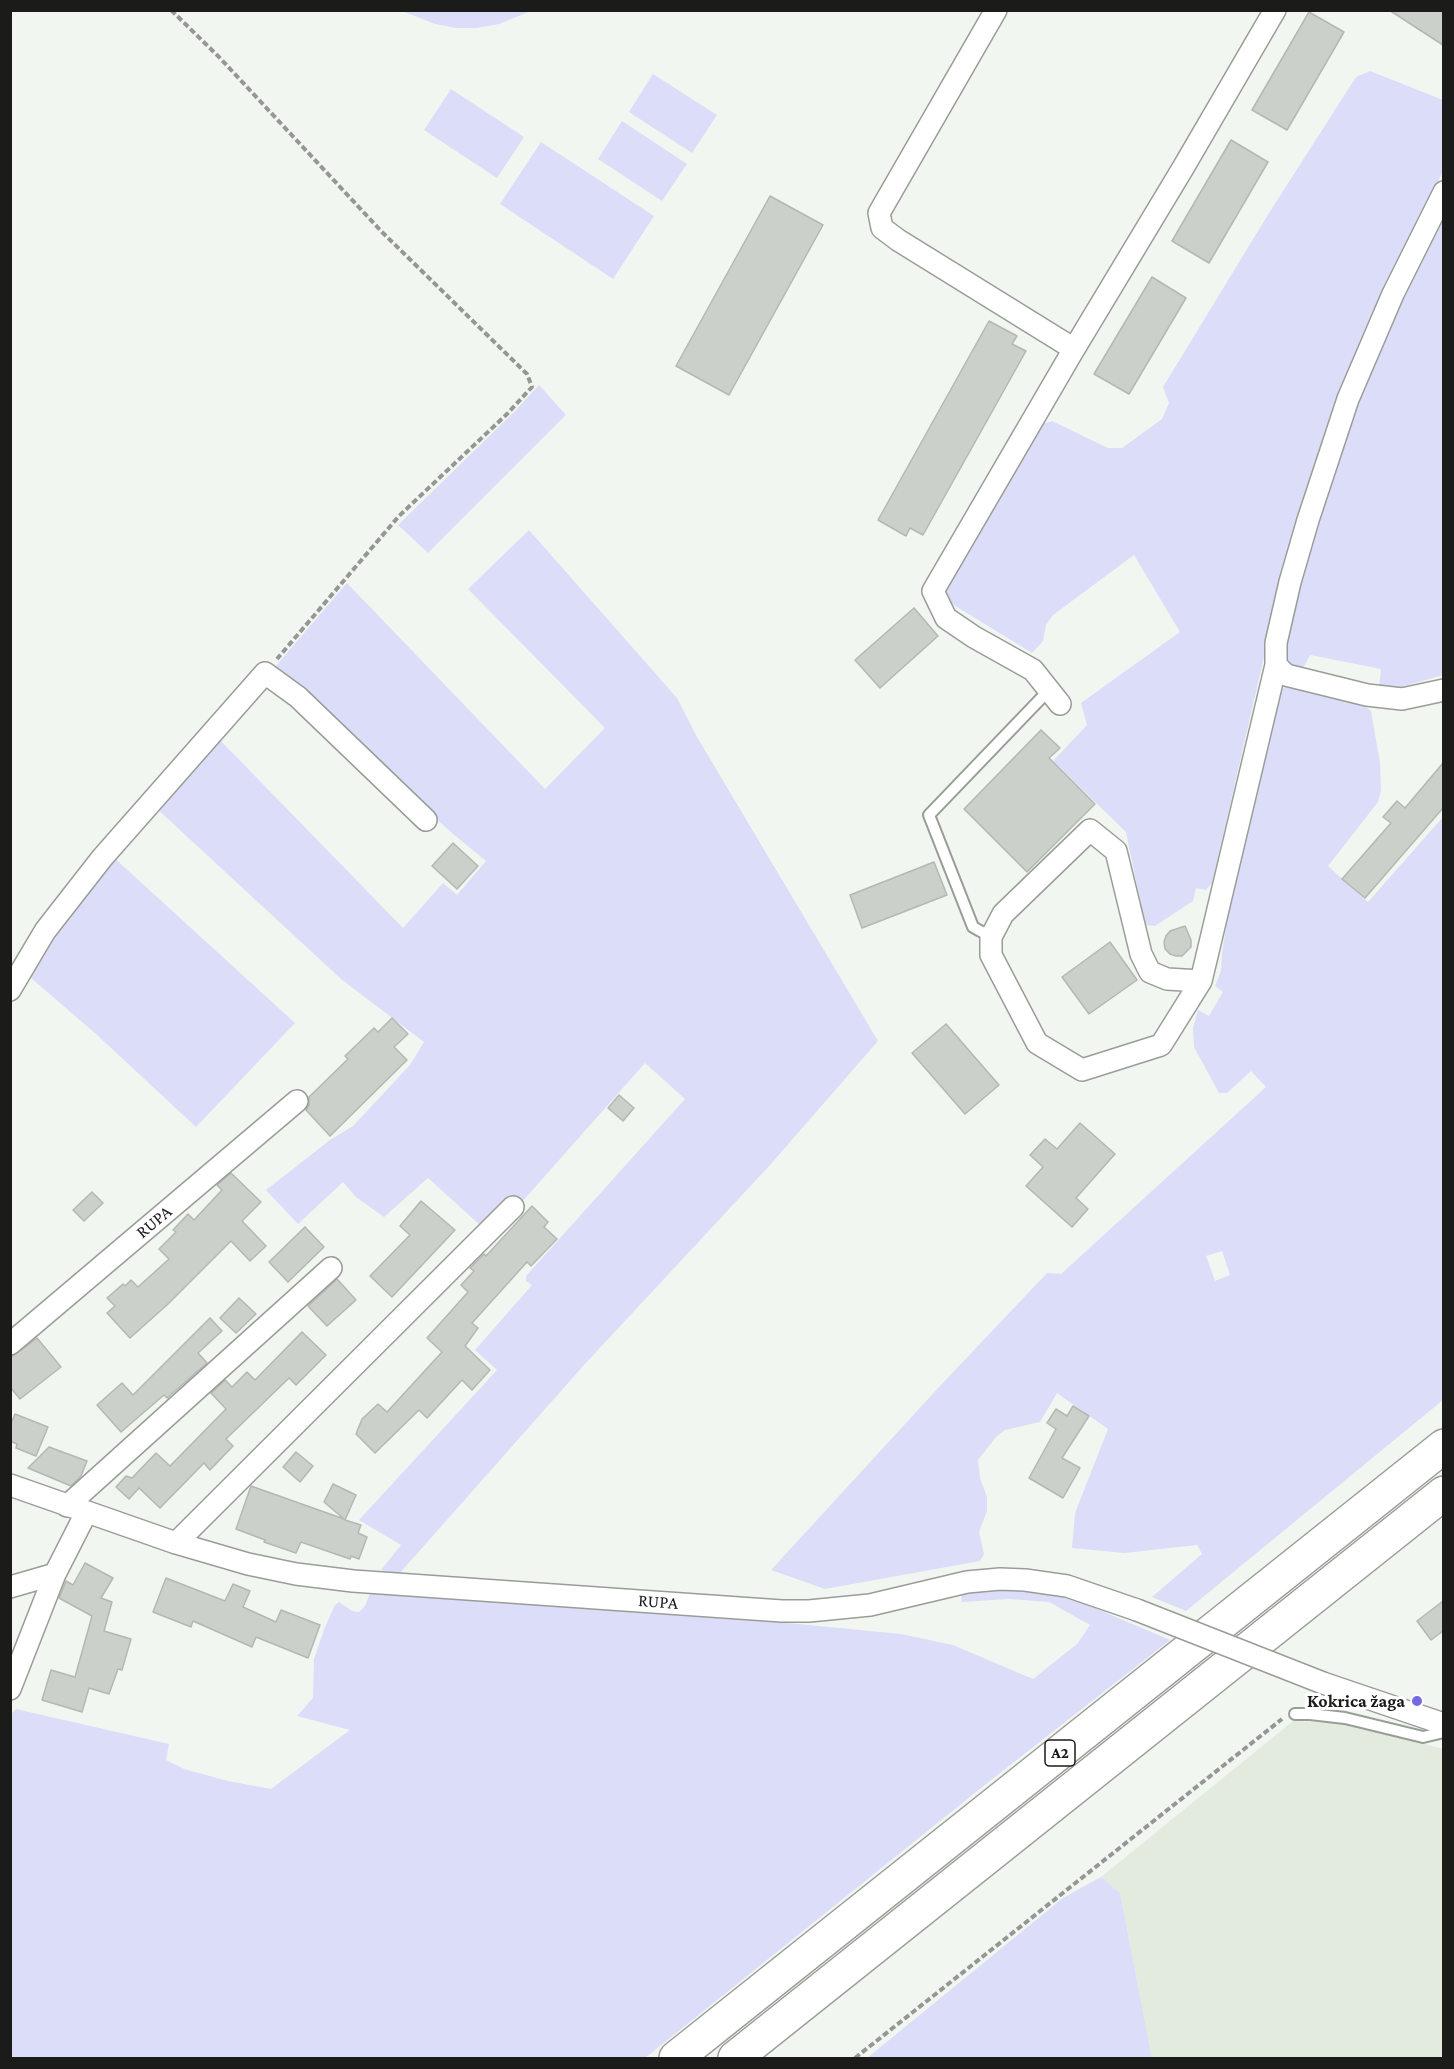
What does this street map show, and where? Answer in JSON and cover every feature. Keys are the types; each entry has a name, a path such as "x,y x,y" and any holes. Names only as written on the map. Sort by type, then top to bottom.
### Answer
{"highway":[{"name":"A2","path":"676,2058 1443,1446"},
{"name":"A2","path":"735,2058 1443,1493"}],"street":[{"path":"1054,697 1033,670 974,637 946,618 933,591 1275,10"},
{"path":"989,13 879,213 882,228 1074,349"},
{"path":"1201,981 1167,979 1150,972 1141,954 1116,851 1090,830 1003,914 991,937 991,955 1037,1043 1082,1070 1161,1045 1201,981 1276,665 1276,643 1290,582 1308,520 1348,399 1393,294 1443,192"},
{"path":"1276,665 1286,675 1367,695 1402,699 1443,690"},
{"path":"10,990 45,931 102,858 265,673 298,697 426,820"},
{"name":"RUPA","path":"10,1344 297,1101"},
{"path":"176,1543 513,1207"},
{"path":"10,1689 55,1574 76,1510 331,1268"},
{"name":"RUPA","path":"10,1485 76,1510 248,1564 296,1574 353,1581 782,1611 838,1610 870,1605 967,1582 1000,1579 1067,1586 1137,1610 1323,1683 1443,1724"},
{"path":"10,1587 55,1574"}],"lane":[{"path":"991,937 974,927 928,815 1054,697"},
{"path":"1295,1714 1346,1718 1423,1737 1443,1732"}],"path":[{"path":"171,10 219,57 382,232 527,375 532,387 399,516 265,673"},
{"path":"855,2058 1220,1767 1283,1719 1295,1714"}],"shaded area":[{"path":"402,11 531,11 499,24 477,28 456,28 435,24"},
{"path":"1370,71 1443,100 1443,171 1351,368 1272,622 1212,883 1206,890 1196,888 1193,901 1155,926 1145,925 1126,832 1053,761 1087,725 1081,703 1180,632 1134,555 1053,615 1046,625 1043,641 1032,653 949,602 945,588 1040,425 1052,421 1108,448 1122,448 1162,419 1169,403 1163,387 1269,213 1356,77"},
{"path":"653,74 717,115 692,153 629,112"},
{"path":"451,89 524,137 497,178 424,130"},
{"path":"622,121 687,164 662,201 598,159"},
{"path":"541,142 654,216 613,279 500,204"},
{"path":"1443,215 1443,675 1394,689 1379,689 1381,669 1310,655 1302,670 1286,662 1284,647 1300,574 1359,389 1400,299"},
{"path":"539,385 566,415 428,553 398,525"},
{"path":"529,530 677,698 697,737 878,1041 770,1165 584,1365 399,1574 381,1570 401,1545 359,1520 497,1370 475,1350 532,1285 526,1281 526,1276 685,1099 645,1063 521,1203 510,1194 480,1225 428,1178 384,1217 356,1197 343,1182 298,1224 266,1190 330,1140 353,1126 410,1065 424,1042 341,979 154,806 216,736 403,928 443,883 457,895 486,861 281,679 275,667 347,583 545,789 605,728 468,589"},
{"path":"1285,687 1313,689 1358,700 1371,711 1380,763 1381,791 1378,802 1328,866 1368,902 1443,817 1443,1400 1186,1611 1152,1597 1202,1554 1197,1545 1124,1553 1072,1548 1075,1513 1108,1429 1057,1393 1040,1422 1005,1430 996,1437 978,1460 980,1478 987,1497 987,1511 979,1532 984,1554 980,1561 825,1589 771,1570 1047,1273 1061,1274 1266,1087 1251,1071 1227,1093 1219,1093 1194,1047 1193,1028 1198,1010 1209,1016 1223,992 1215,986 1221,971 1233,882 1275,696","holes":["1222,1251 1230,1275 1215,1281 1206,1256"]},
{"path":"111,855 295,1023 196,1127 96,1034 24,972"},
{"path":"1000,1587 1046,1592 1090,1606 1170,1640 986,1784 645,2058 11,2058 10,1715 16,1709 169,1744 166,1760 184,1769 228,1781 271,1789 350,1730 297,1716 313,1698 314,1659 335,1605 339,1602 352,1611 359,1612 365,1606 371,1591 705,1615 901,1634 953,1645 1033,1679 1077,1644 1090,1625 1049,1602 1009,1599 962,1602 961,1593"},
{"path":"1293,1721 1353,1724 1443,1749 1443,2058 1152,2058 1120,1893 1101,1877"},
{"path":"1101,1877 1120,1893 1152,2058 867,2058 1063,1898"}],"building":[{"path":"1389,10 1443,10 1443,45"},
{"path":"1309,12 1344,32 1287,130 1252,110"},
{"path":"1231,140 1268,162 1209,263 1172,241"},
{"path":"770,196 823,225 729,395 676,366"},
{"path":"1152,277 1186,298 1129,394 1094,374"},
{"path":"989,321 1017,336 1012,344 1026,351 923,535 910,528 906,536 878,520"},
{"path":"914,608 938,636 880,688 855,660"},
{"path":"1041,730 1060,748 1049,758 1095,804 1027,872 964,809"},
{"path":"1443,763 1443,808 1365,898 1342,879 1391,823 1383,817 1397,801 1405,808"},
{"path":"453,843 478,866 457,889 432,866"},
{"path":"934,862 947,895 862,928 850,895"},
{"path":"1185,926 1191,940 1191,947 1182,956 1170,954 1165,949 1166,936 1170,931"},
{"path":"1110,942 1137,980 1089,1014 1062,977"},
{"path":"392,1018 408,1034 394,1047 407,1060 330,1136 306,1110 309,1097 348,1059 345,1056 374,1028 378,1032"},
{"path":"946,1024 999,1085 965,1114 912,1053"},
{"path":"619,1095 634,1108 623,1121 608,1108"},
{"path":"1080,1123 1115,1154 1076,1198 1088,1209 1072,1227 1026,1186 1043,1167 1030,1155 1045,1139 1057,1149"},
{"path":"231,1173 261,1202 242,1221 266,1246 250,1261 231,1241 130,1338 107,1313 115,1306 107,1298 131,1280 138,1287 169,1259 159,1249 176,1232 173,1230 188,1214 194,1220 222,1190 217,1185"},
{"path":"92,1192 103,1203 84,1221 73,1210"},
{"path":"421,1201 455,1230 392,1297 370,1276 410,1235 400,1226"},
{"path":"532,1206 548,1222 544,1227 557,1239 531,1266 527,1262 472,1323 478,1328 465,1346 490,1370 472,1390 462,1380 427,1418 419,1410 375,1453 356,1434 362,1419 378,1404 387,1412 442,1352 427,1338 468,1292 461,1285 474,1271 470,1268 484,1254 486,1256"},
{"path":"305,1227 324,1247 288,1282 269,1262"},
{"path":"337,1279 356,1300 327,1326 308,1306"},
{"path":"239,1298 256,1314 236,1333 220,1318"},
{"path":"210,1318 222,1331 198,1353 207,1363 167,1398 164,1395 121,1432 97,1405 122,1383 133,1395"},
{"path":"302,1332 326,1355 296,1385 289,1378 226,1439 233,1446 210,1470 204,1463 160,1508 139,1488 129,1499 116,1487 126,1476 132,1478 156,1453 170,1466 226,1409 211,1393 225,1380 232,1387 247,1372 255,1380"},
{"path":"37,1338 61,1367 20,1399 10,1387 10,1358"},
{"path":"1073,1406 1089,1416 1062,1458 1080,1468 1063,1498 1029,1478 1056,1429 1047,1423 1056,1409 1067,1416"},
{"path":"15,1414 48,1427 36,1456 16,1448 17,1444 10,1441 10,1426"},
{"path":"49,1447 87,1461 81,1476 71,1486 28,1468"},
{"path":"296,1452 313,1466 300,1482 283,1467"},
{"path":"333,1484 356,1495 345,1520 361,1525 358,1533 367,1537 359,1559 351,1556 350,1559 301,1542 296,1553 236,1529 251,1486 344,1519 324,1502"},
{"path":"85,1563 113,1578 101,1598 112,1602 104,1631 131,1639 122,1670 118,1669 109,1694 89,1688 82,1712 42,1700 51,1670 75,1677 92,1616 59,1598 66,1581 73,1585"},
{"path":"166,1578 225,1601 233,1584 250,1591 243,1607 276,1622 281,1610 320,1625 308,1658 256,1637 252,1647 193,1621 191,1627 153,1612"},
{"path":"1443,1601 1443,1631 1431,1640 1417,1621"}],"place":[{"name":"Kokrica žaga","path":"1417,1701"}]}
